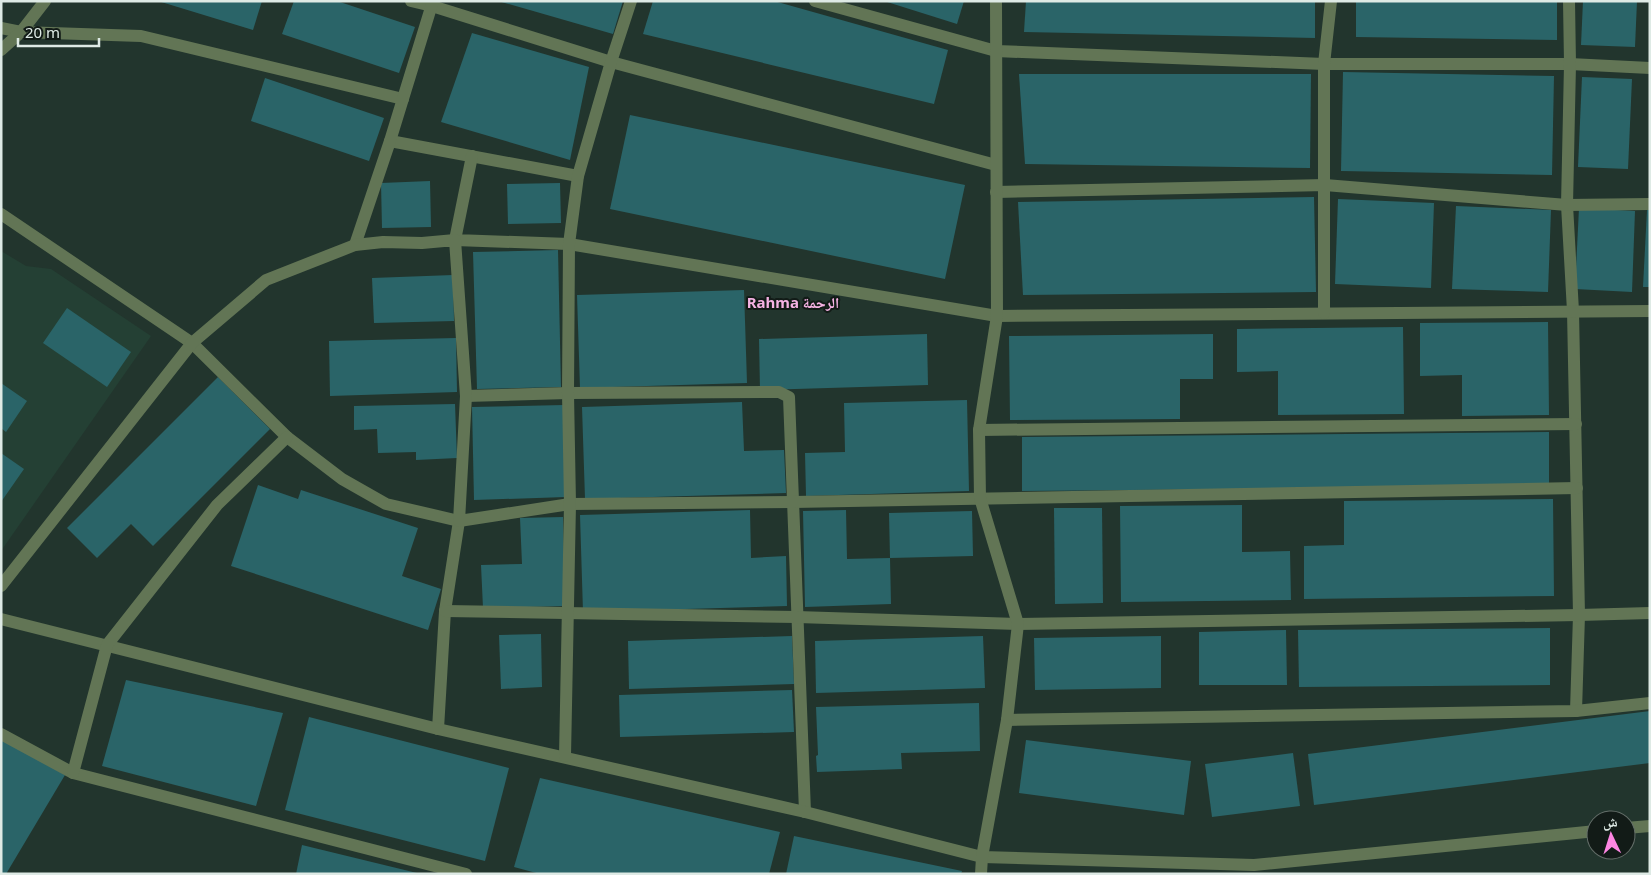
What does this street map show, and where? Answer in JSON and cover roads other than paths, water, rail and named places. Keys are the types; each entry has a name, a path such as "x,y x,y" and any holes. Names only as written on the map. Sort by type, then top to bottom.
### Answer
{"street":[{"path":"1,50 22,32 45,1"},
{"path":"411,1 432,3 611,62 996,166"},
{"path":"565,756 570,504 568,393 569,244 578,176 631,1"},
{"path":"815,1 996,51 1324,64 1570,64 1650,68"},
{"path":"981,874 982,857 1007,720 1018,624 980,498 979,430 997,316 996,1"},
{"path":"1324,314 1324,64 1331,1"},
{"path":"1569,1 1570,64 1567,205 1573,312 1576,424 1579,615 1576,711"},
{"path":"355,245 390,141 432,3"},
{"path":"1,28 22,32 141,36 403,99"},
{"path":"390,141 578,176"},
{"path":"438,729 445,610 459,521 466,396 455,240 472,156"},
{"path":"996,192 1325,186 1567,205 1650,204"},
{"path":"1,214 192,343 287,437 342,479 386,504 459,521 570,504 793,502 1577,488"},
{"path":"1,586 192,343 266,280 355,245 383,242 422,243 455,240 569,244 997,316 1650,311"},
{"path":"466,396 568,393 779,392 789,397 805,812"},
{"path":"979,430 1576,424"},
{"path":"72,773 107,645 217,505 287,437"},
{"path":"445,610 569,614 797,617 1018,624 1579,615 1650,612"},
{"path":"1,619 438,729 565,756 805,812 982,857 1254,865 1586,832"},
{"path":"1007,720 1576,711 1650,703"},
{"path":"1,734 72,773 466,874"},
{"path":"1636,827 1650,826"}],"district":[{"name":"Rahma الرحمة","path":"793,303"}]}
